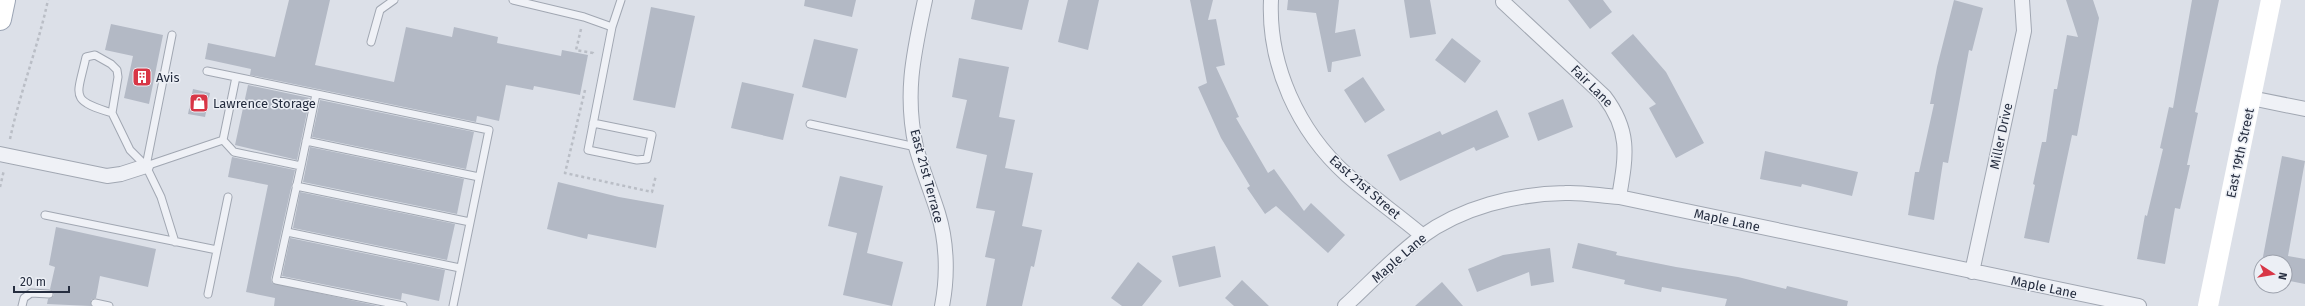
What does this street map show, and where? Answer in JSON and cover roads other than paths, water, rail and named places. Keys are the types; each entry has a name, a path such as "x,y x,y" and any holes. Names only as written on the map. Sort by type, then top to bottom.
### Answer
{"main road":[{"path":"0,19 4,0"}],"street":[{"name":"East 21st Terrace","path":"925,0 911,63 910,104 916,147 939,215 943,241 946,284 942,306"},
{"name":"East 21st Street","path":"1271,0 1271,34 1275,56 1290,96 1301,118 1316,140 1346,174 1423,236"},
{"name":"Miller Drive","path":"1972,272 2024,32 2022,0"},
{"name":"East 19th Street","path":"2208,306 2271,0"},
{"name":"Fair Lane","path":"1503,2 1604,96 1616,111 1623,129 1626,148 1619,197"},
{"path":"2251,98 2305,109"},
{"path":"0,154 107,176 121,174 146,166"},
{"name":"Maple Lane","path":"1345,306 1423,236 1460,216 1507,199 1536,194 1566,193 1619,197 2139,306"}],"lane":[{"path":"371,42 380,10 394,0"},
{"path":"513,0 584,17 612,27"},
{"path":"593,123 652,135 647,160 637,160 588,150 593,123 612,27 621,0"},
{"path":"146,166 172,36"},
{"path":"112,113 88,106 81,100 78,92 86,57 95,55 111,64 117,70 118,77 112,113 130,150 146,166 161,197 175,242"},
{"path":"207,71 489,130 453,306"},
{"path":"223,140 236,77"},
{"path":"316,94 276,280 403,306"},
{"path":"810,124 916,147"},
{"path":"146,166 223,140"},
{"path":"223,140 234,152 301,166"},
{"path":"306,141 479,177"},
{"path":"296,186 470,222"},
{"path":"208,294 228,197"},
{"path":"45,215 217,250"},
{"path":"287,232 460,268"},
{"path":"22,306 24,298 32,293 49,294"},
{"path":"95,302 109,306"}],"place":[{"name":"Avis","path":"142,77"},
{"name":"Lawrence Storage","path":"199,103"}]}
